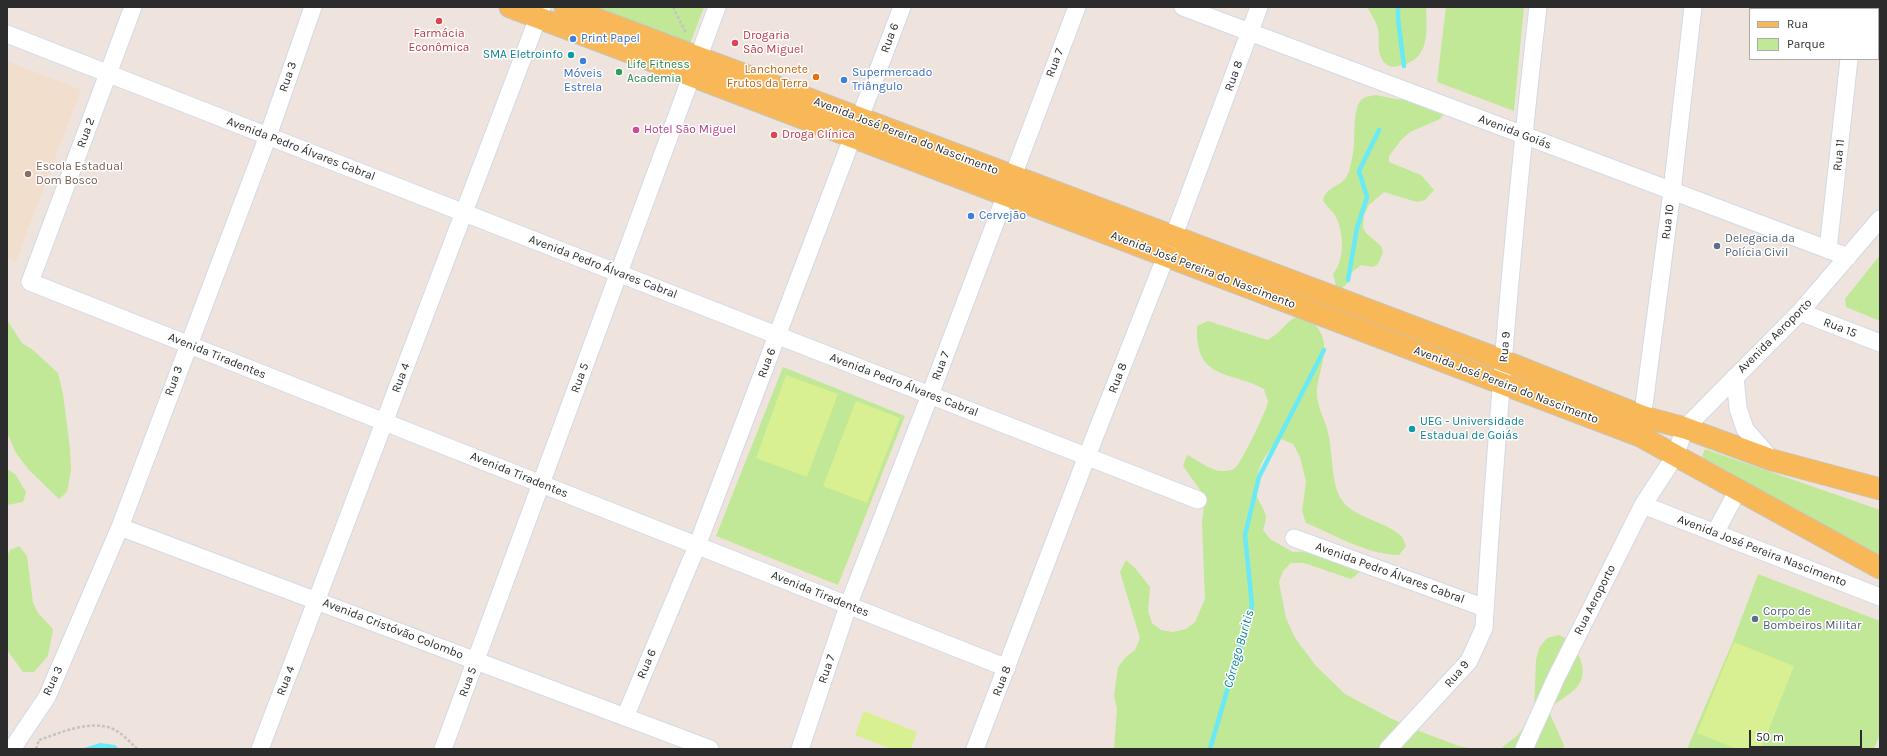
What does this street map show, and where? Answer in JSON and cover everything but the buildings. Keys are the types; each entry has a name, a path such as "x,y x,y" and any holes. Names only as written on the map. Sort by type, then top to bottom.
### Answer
{"main road":[{"name":"Avenida José Pereira do Nascimento","path":"510,7 540,12 696,67 1346,313 1502,383 1642,427 1685,428 1772,460 1880,489"},
{"name":"Avenida José Pereira do Nascimento","path":"565,7 696,67"},
{"name":"Avenida José Pereira do Nascimento","path":"1346,313 1504,361 1642,427 1675,456 1880,568"}],"street":[{"name":"Rua 2","path":"30,282 133,7"},
{"name":"Rua 3","path":"13,747 47,697 120,527 268,136 313,7"},
{"name":"Rua 5","path":"443,749 717,7"},
{"name":"Rua 6","path":"625,717 698,546 902,7"},
{"name":"Rua 7","path":"800,749 848,606 930,395 1077,7"},
{"name":"Avenida Goiás","path":"1183,7 1848,257"},
{"name":"Rua 8","path":"975,749 1087,456 1170,247 1259,7"},
{"name":"Rua 9","path":"1388,749 1469,661 1484,628 1502,383 1523,135 1538,7"},
{"name":"Rua 10","path":"1642,427 1672,191 1693,7"},
{"name":"Rua 4","path":"260,749 540,12"},
{"name":"Avenida Pedro Álvares Cabral","path":"7,34 1198,500"},
{"name":"Rua 11","path":"1828,250 1849,60"},
{"name":"Avenida Aeroporto","path":"1675,456 1685,428 1800,312 1880,219"},
{"name":"Avenida Tiradentes","path":"30,282 1007,668"},
{"name":"Rua 15","path":"1800,312 1880,343"},
{"path":"1734,377 1738,408 1745,429 1772,460"},
{"name":"Rua Aeroporto","path":"1524,749 1556,678 1643,505 1675,456"},
{"path":"1715,533 1738,490"},
{"name":"Avenida José Pereira Nascimento","path":"1643,505 1880,597"},
{"name":"Avenida Cristóvão Colombo","path":"120,527 710,749"},
{"name":"Avenida Pedro Álvares Cabral","path":"1294,538 1485,608"}],"path":[{"path":"39,740 75,728 98,726 112,729 137,749"}],"shaded area":[{"name":"Escola Estadual Dom Bosco","path":"7,61 81,90 16,261 7,257"}],"green space":[{"path":"597,7 704,7 690,44"},
{"path":"1367,7 1426,7 1426,36 1421,52 1416,58 1408,63 1395,67 1384,62 1379,51 1379,32"},
{"path":"1446,7 1524,7 1514,111 1437,82"},
{"path":"1376,95 1395,99 1422,100 1445,113 1440,119 1410,132 1401,140 1389,156 1389,162 1421,175 1434,190 1425,200 1417,202 1384,192 1369,205 1364,215 1363,228 1366,233 1381,246 1383,252 1378,264 1373,267 1361,265 1351,273 1347,284 1342,288 1336,286 1333,274 1340,262 1342,247 1341,231 1336,217 1323,200 1326,193 1346,178 1349,171 1354,148 1357,107 1365,97"},
{"path":"1880,255 1880,321 1846,307 1845,299"},
{"path":"1294,318 1302,318 1312,322 1319,330 1323,339 1324,357 1317,393 1319,406 1330,442 1333,473 1338,493 1349,508 1382,524 1400,535 1406,546 1399,555 1375,552 1352,544 1306,523 1302,511 1306,482 1300,457 1293,444 1281,439 1270,450 1262,462 1257,476 1256,494 1266,517 1263,530 1270,539 1293,552 1319,551 1355,560 1360,572 1351,579 1304,563 1291,563 1283,571 1279,582 1286,618 1295,638 1316,666 1345,694 1390,718 1424,733 1459,746 1474,749 1114,749 1117,708 1114,696 1118,667 1126,657 1135,650 1140,638 1120,572 1126,560 1135,568 1150,587 1148,611 1152,623 1161,630 1173,632 1186,629 1195,622 1205,599 1202,523 1205,497 1183,466 1187,455 1218,471 1228,471 1235,468 1243,457 1254,436 1268,401 1264,389 1217,371 1208,365 1202,356 1198,344 1197,326 1208,321 1267,340"},
{"path":"7,320 22,343 33,350 58,373 63,394 70,449 71,471 67,492 59,499 29,470 16,453 7,433"},
{"path":"783,367 905,416 838,585 716,536"},
{"path":"786,375 838,394 807,477 756,458"},
{"path":"856,401 900,418 867,503 823,486"},
{"path":"1705,449 1880,510 1880,557 1702,457"},
{"path":"7,469 15,474 26,492 23,502 7,505"},
{"path":"19,546 27,556 33,603 38,613 53,629 48,656 34,672 23,672 7,650 7,556 10,550"},
{"path":"1758,574 1880,621 1880,734 1874,749 1687,749 1733,641"},
{"path":"1559,635 1568,640 1577,651 1583,670 1581,682 1577,687 1548,710 1564,745 1563,749 1500,749 1518,735 1534,712 1536,660 1539,648 1547,638"},
{"path":"1734,642 1794,666 1761,749 1737,749 1697,733"},
{"path":"864,711 917,732 911,749 891,749 855,735"}],"water":[{"path":"100,743 115,745 119,749 81,749"}],"waterway":[{"name":"Córrego Buritis","path":"1398,7 1398,19 1404,66"},
{"name":"Córrego Buritis","path":"1348,280 1357,228 1367,197 1359,171 1379,130"},
{"name":"Córrego Buritis","path":"1210,749 1252,605 1245,535 1259,477 1324,350"}],"place":[{"name":"Farmácia Econômica","path":"439,21"},
{"name":"Print Papel","path":"573,39"},
{"name":"Drogaria São Miguel","path":"735,43"},
{"name":"SMA Eletroinfo","path":"571,55"},
{"name":"Móveis Estrela","path":"583,61"},
{"name":"Life Fitness Academia","path":"619,72"},
{"name":"Lanchonete Frutos da Terra","path":"816,77"},
{"name":"Supermercado Triângulo","path":"844,80"},
{"name":"Hotel São Miguel","path":"636,130"},
{"name":"Droga Clínica","path":"774,135"},
{"name":"Escola Estadual Dom Bosco","path":"28,174"},
{"name":"Cervejão","path":"971,216"},
{"name":"Delegacia da Polícia Civil","path":"1717,246"},
{"name":"UEG - Universidade Estadual de Goiás","path":"1412,429"},
{"name":"Corpo de Bombeiros Militar","path":"1755,619"}]}
